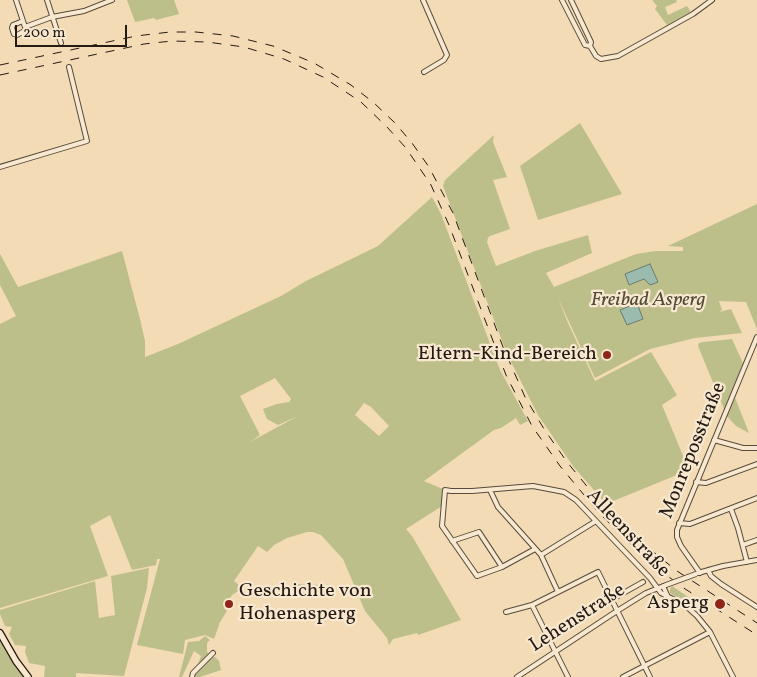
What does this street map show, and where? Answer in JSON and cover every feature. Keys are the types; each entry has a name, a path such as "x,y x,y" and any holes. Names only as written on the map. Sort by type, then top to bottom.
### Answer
{"main road":[{"path":"0,633 16,661 28,677"}],"street":[{"path":"16,0 23,21 26,30 17,35 14,34 13,25 23,21"},
{"path":"47,0 61,43"},
{"path":"25,27 52,17 84,11 112,0"},
{"path":"423,0 446,51 444,60 424,72"},
{"path":"562,0 585,45 590,46"},
{"path":"571,0 591,42 590,46 601,60 618,56 693,14 712,0"},
{"path":"0,166 87,141 69,67"},
{"name":"Monreposstraße","path":"698,573 679,543 677,530 757,337"},
{"path":"714,440 742,448 757,448"},
{"path":"696,482 706,483 757,464"},
{"name":"Alleenstraße","path":"452,542 441,523 445,490 451,492 533,486 564,492 576,500 596,520 652,580 657,588 690,610 710,632 733,677"},
{"path":"490,490 498,507 541,556 558,592"},
{"path":"679,523 690,524 757,498"},
{"path":"731,509 747,562"},
{"path":"541,556 596,520"},
{"path":"502,567 479,532 452,542 477,576 502,567 534,549"},
{"path":"743,545 757,540"},
{"name":"Lehenstraße","path":"517,677 554,651 657,588 708,570 757,560"},
{"path":"708,570 711,576 755,606 757,600"},
{"path":"506,612 532,605 598,572 650,677"},
{"name":"Alleenstraße","path":"611,600 643,582"},
{"name":"Alleenstraße","path":"664,585 668,597"},
{"path":"532,605 568,677"},
{"path":"623,677 710,632"},
{"path":"192,677 213,653"}],"green space":[{"path":"127,0 174,0 179,14 156,20 154,18 135,22"},
{"path":"652,0 676,0 677,2 665,7 668,15 687,6 691,12 667,25 655,9 657,6"},
{"path":"580,123 622,194 538,220 520,166"},
{"name":"Freibad Asperg","path":"494,135 493,142 507,177 493,180 510,229 488,238 487,242 496,266 535,251 588,235 592,253 546,273 554,287 636,254 656,251 683,251 683,247 668,246 757,204 757,329 746,302 719,301 722,310 719,312 731,309 742,333 695,338 650,349 595,378 558,298 595,381 651,352 677,395 662,405 689,470 606,504 573,466 538,415 507,354 443,186 445,180"},
{"path":"432,197 441,214 500,370 528,421 520,425 516,418 501,428 494,430 424,481 445,490 442,506 406,529 412,536 461,620 418,635 417,633 393,639 389,645 387,638 365,611 343,559 321,535 307,532 287,538 274,545 267,552 258,546 234,581 240,586 240,590 232,595 224,608 227,611 220,622 214,639 205,635 185,640 183,654 137,645 160,559 157,559 156,565 132,570 110,515 90,526 108,576 0,608 0,324 16,316 0,285 0,254 18,287 122,251 145,341 145,357 178,344 281,296 306,281 378,246","holes":["275,378 291,399 289,402 263,409 267,419 278,425 298,416 250,442 260,435 240,396","364,403 371,407 389,426 379,436 355,415"]},
{"path":"732,339 743,363 724,409 698,346 699,343 703,342"},
{"path":"734,395 749,433 736,426 725,414"},
{"path":"149,568 147,588 124,676 76,673 76,677 44,677 45,666 29,663 25,652 26,646 15,645 9,634 12,627 5,626 0,614 0,610 95,581 99,618 115,615 111,576"},
{"path":"296,584 319,585 319,597 296,597"},
{"path":"672,586 697,603 696,610 670,593"},
{"path":"205,636 210,640 207,643 207,652 210,654 197,667 201,656 194,651 182,677 179,677 188,642 199,641"},
{"path":"0,638 28,677 0,677"},
{"path":"212,657 219,661 221,670 200,677 193,677"}],"shaded area":[{"path":"650,264 658,282 650,285 644,279 629,285 625,274"},
{"path":"637,303 643,319 627,325 620,310"}],"railway":[{"path":"0,65 136,36 170,32 196,32 233,36 273,46 314,63 351,85 395,123 429,167 453,213 503,347 525,397 567,462 590,490 628,529"},
{"path":"0,75 144,44 172,41 207,42 244,47 284,59 323,77 361,102 406,148 431,185 449,225 506,375 532,426 560,466 599,513 644,557 679,585 757,635"},
{"path":"621,526 677,571 757,623"}],"place":[{"name":"Eltern-Kind-Bereich","path":"607,355"},
{"name":"Geschichte von Hohenasperg","path":"229,604"},
{"name":"Asperg","path":"720,604"}]}
